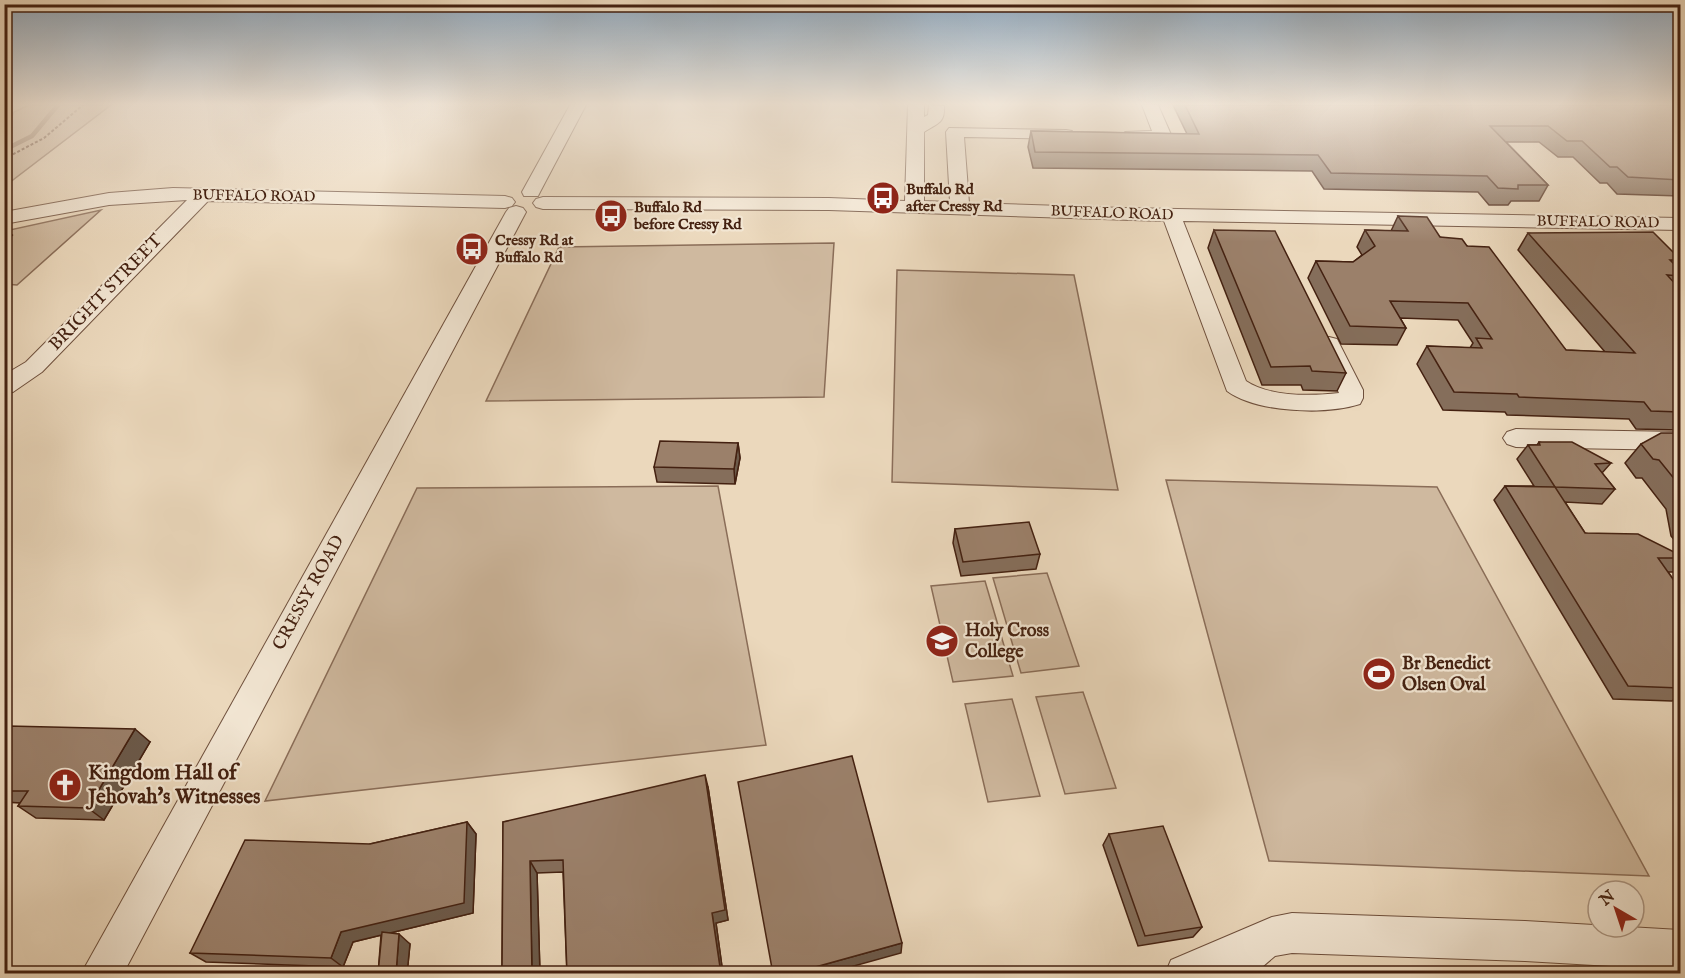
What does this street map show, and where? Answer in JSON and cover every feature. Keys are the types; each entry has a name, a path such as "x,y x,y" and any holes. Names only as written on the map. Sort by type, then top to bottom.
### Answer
{"street":[{"name":"CRESSY ROAD","path":"101,974 553,151"},
{"path":"914,207 918,151"},
{"path":"956,151 960,208"},
{"name":"BUFFALO ROAD","path":"4,218 87,201 133,195 203,195 524,202 818,204 1171,214 1680,224"},
{"name":"BRIGHT STREET","path":"4,386 34,367 203,195"},
{"path":"1171,214 1232,378 1240,388 1254,396 1329,403 1351,398 1350,387 1318,323"},
{"path":"1265,216 1276,237"},
{"path":"1515,438 1680,441"},
{"path":"1185,974 1276,935 1292,933 1524,941 1680,950"},
{"path":"1230,974 1237,961 1261,941"}],"path":[{"path":"4,159 20,151"},
{"path":"4,244 10,239"}],"shaded area":[{"path":"5,151 51,151 5,186"},
{"path":"101,210 17,285 5,284 5,231"},
{"path":"834,243 824,397 486,401 559,247"},
{"path":"897,270 1074,275 1118,490 892,482"},
{"name":"Br Benedict Olsen Oval","path":"1166,480 1437,487 1649,876 1269,861"},
{"path":"718,486 766,745 265,801 417,488"},
{"path":"1047,573 1079,666 1021,673 993,578"},
{"path":"985,581 1013,676 953,682 931,586"},
{"path":"1083,692 1116,788 1065,794 1036,697"},
{"path":"1012,699 1040,796 988,802 965,704"}],"building":[{"path":"1514,151 1548,185 1518,185 1518,189 1498,188 1487,176 1331,173 1318,155 1035,152"},
{"path":"1592,151 1680,151 1680,180 1628,177 1617,167 1610,167"},
{"path":"1398,216 1427,217 1440,237 1462,239 1467,246 1489,247 1566,350 1635,353 1528,233 1653,232 1680,259 1670,260 1680,270 1680,276 1667,275 1680,289 1680,412 1651,411 1644,402 1454,392 1427,346 1482,348 1476,338 1492,339 1468,303 1390,301 1406,328 1350,326 1316,261 1353,262 1375,246 1365,230 1408,231"},
{"path":"1214,230 1275,231 1346,373 1312,371 1310,366 1271,367"},
{"path":"1661,433 1680,433 1680,486 1659,460 1653,459 1641,444"},
{"path":"660,441 738,443 734,469 654,467"},
{"path":"1539,442 1572,442 1611,463 1595,464 1615,489 1555,487 1528,445 1540,445"},
{"path":"1505,486 1555,487 1585,533 1638,534 1680,555 1680,558 1658,558 1680,589 1680,688 1628,686"},
{"path":"1029,522 1040,554 963,562 955,529"},
{"name":"Kingdom Hall of Jehovah's Witnesses","path":"8,726 135,729 88,808 18,806 28,791 4,791 4,730"},
{"path":"852,756 902,943 790,974 773,974 738,782"},
{"path":"705,775 725,910 712,913 721,974 567,974 563,860 530,861 532,974 494,974 502,971 503,822"},
{"path":"467,822 464,903 341,932 331,958 190,953 245,840 370,844"},
{"path":"1163,826 1202,927 1145,936 1109,834"},
{"path":"382,932 399,934 396,974 378,974"}],"place":[{"name":"Buffalo Rd after Cressy Rd","path":"883,198"},
{"name":"Buffalo Rd before Cressy Rd","path":"611,216"},
{"name":"Cressy Rd at Buffalo Rd","path":"472,249"},
{"name":"Holy Cross College","path":"942,641"},
{"name":"Br Benedict Olsen Oval","path":"1379,674"},
{"name":"Kingdom Hall of Jehovah's Witnesses","path":"65,785"}]}
